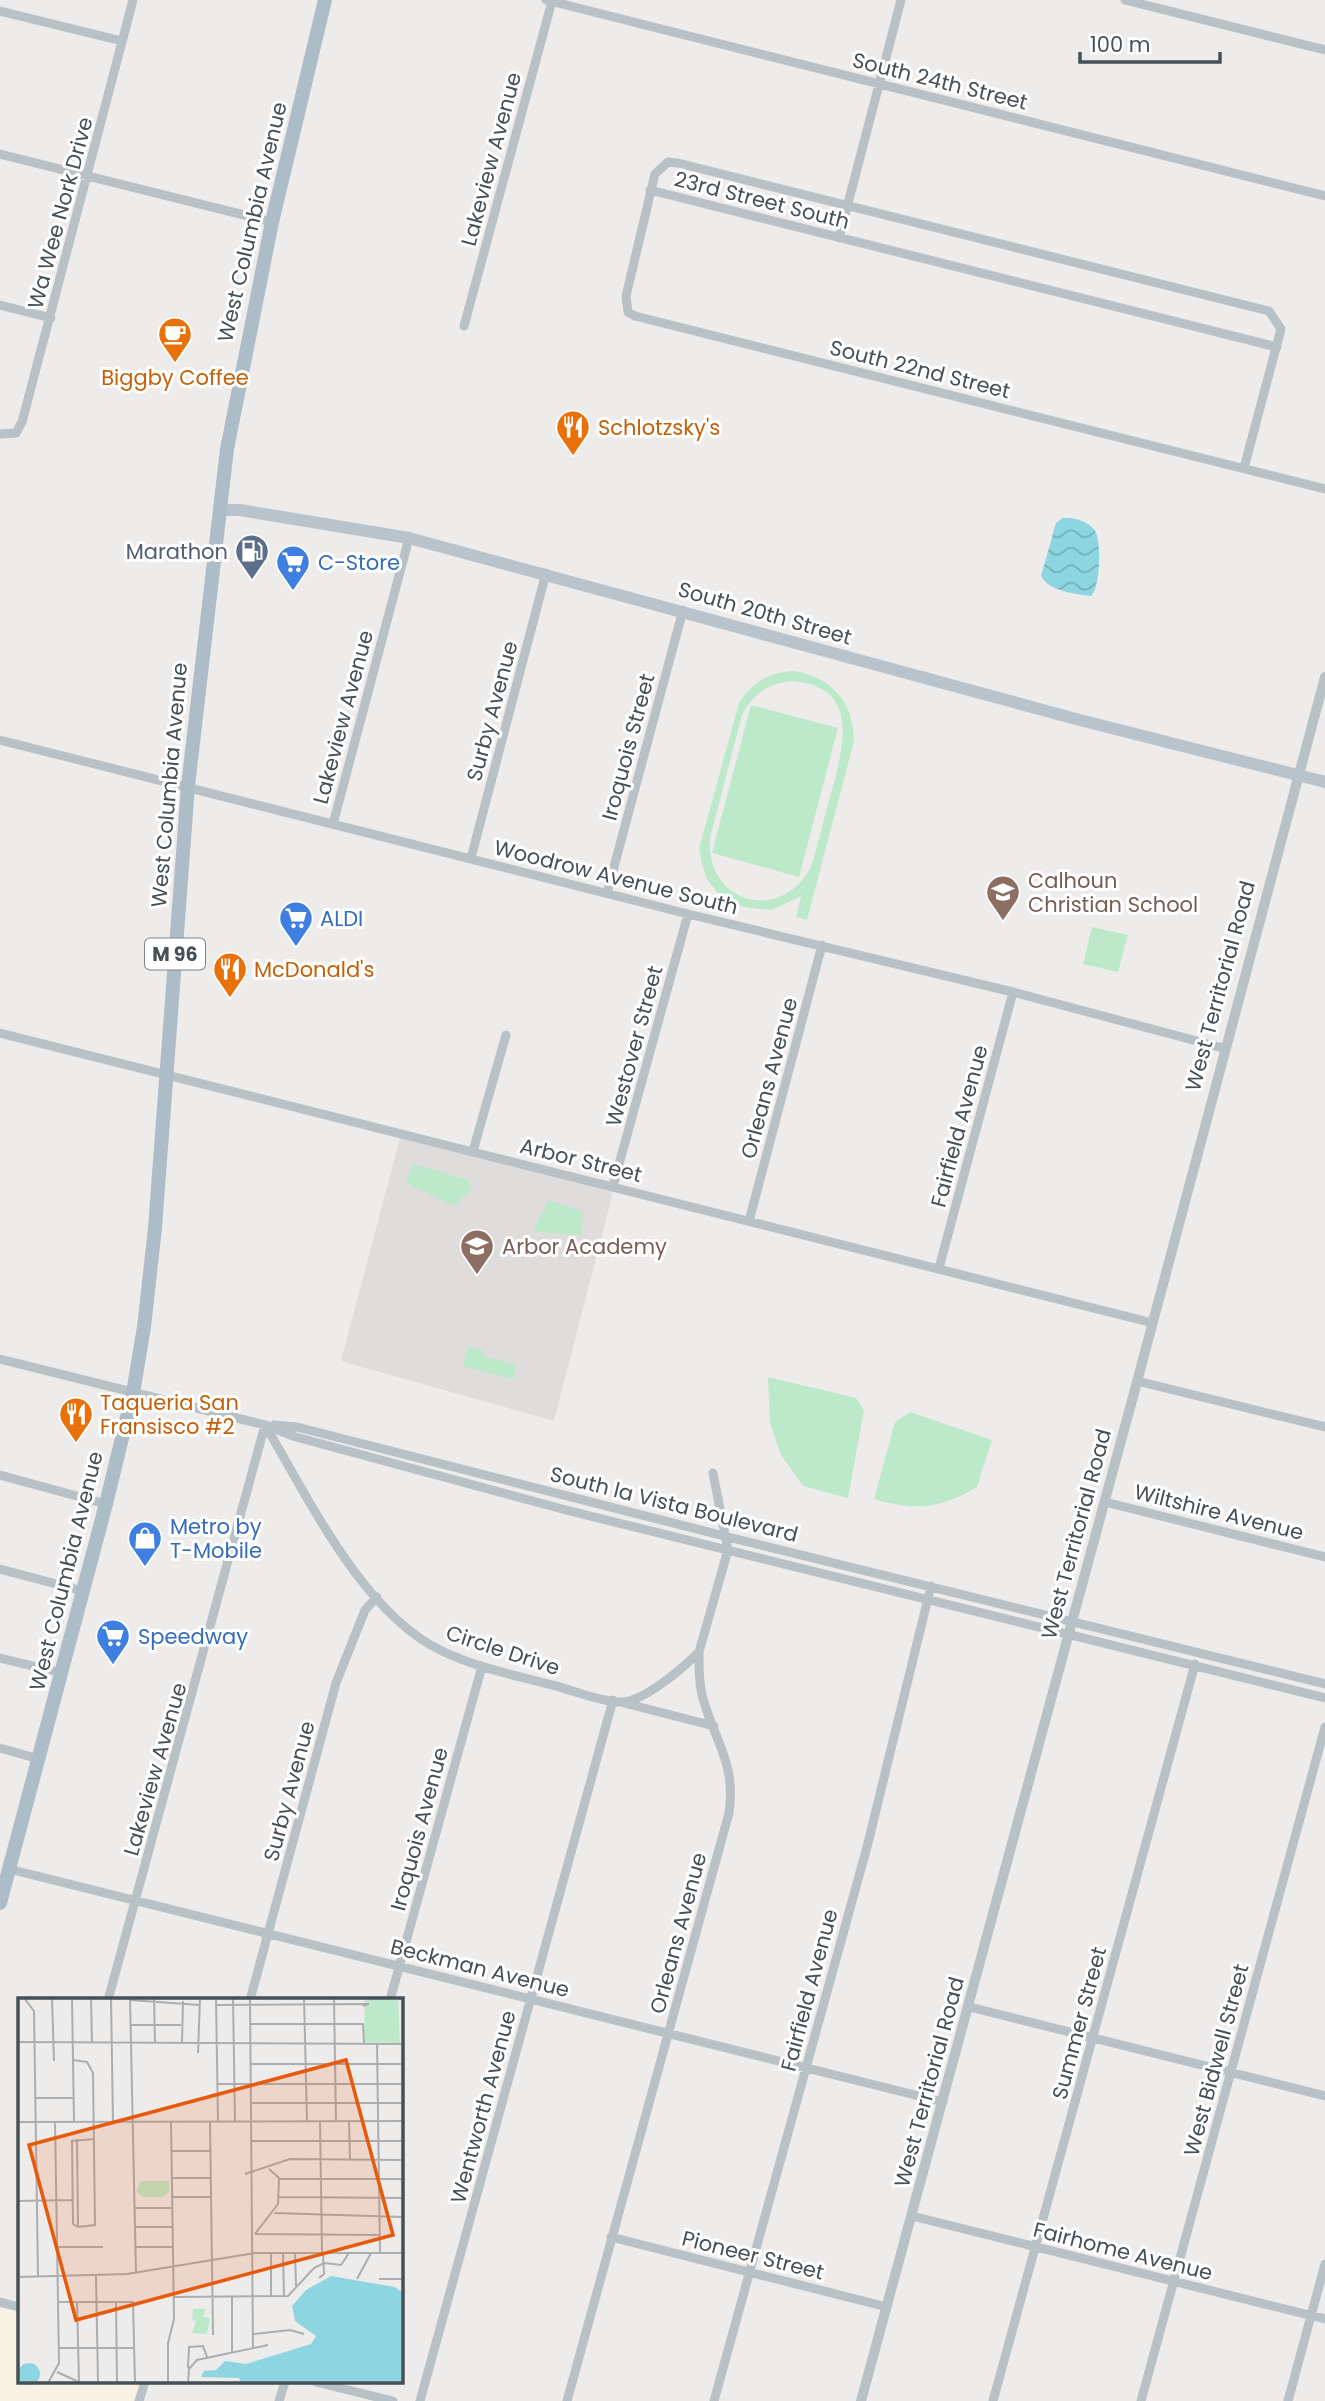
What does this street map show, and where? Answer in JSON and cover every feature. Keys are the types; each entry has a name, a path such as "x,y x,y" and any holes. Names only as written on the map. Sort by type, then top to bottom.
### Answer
{"main road":[{"name":"West Columbia Avenue","path":"0,1903 5,1873 62,1673 133,1393 151,1280 188,786 219,510 239,376 272,222 325,0"},
{"name":"South 20th Street","path":"219,510 242,510 409,538 1325,782"}],"street":[{"name":"Wa Wee Nork Drive","path":"0,434 16,433 22,422 133,0"},
{"path":"839,238 850,205 901,0"},
{"path":"1125,0 1325,50"},
{"name":"South 24th Street","path":"549,1 1325,196"},
{"name":"Lakeview Avenue","path":"464,326 549,1"},
{"path":"0,11 122,41"},
{"path":"0,154 272,222"},
{"name":"23rd Street South","path":"678,163 850,205 1256,307 1274,316 1281,328 1277,347 650,190 661,166 678,163"},
{"name":"South 22nd Street","path":"650,190 626,296 628,312 635,316 1325,489"},
{"path":"0,305 51,318"},
{"path":"1244,468 1277,347"},
{"name":"Lakeview Avenue","path":"332,824 409,538"},
{"name":"Surby Avenue","path":"471,858 547,573"},
{"name":"Iroquois Street","path":"607,893 683,610"},
{"name":"West Territorial Road","path":"861,2401 970,2007 1153,1324 1223,1048 1325,677"},
{"name":"Woodrow Avenue South","path":"0,740 688,914 1013,992 1223,1048"},
{"name":"Westover Street","path":"613,1186 688,914"},
{"name":"Orleans Avenue","path":"749,1221 822,945"},
{"name":"Fairfield Avenue","path":"939,1268 1013,992"},
{"name":"Arbor Street","path":"0,1033 1153,1324"},
{"path":"473,1151 506,1035"},
{"name":"South la Vista Boulevard","path":"0,1359 265,1425 296,1437 566,1510 1325,1698"},
{"path":"1137,1381 1325,1427"},
{"name":"Lakeview Avenue","path":"109,1998 265,1425"},
{"name":"South la Vista Boulevard","path":"265,1425 298,1427 727,1537 1325,1684"},
{"name":"Circle Drive","path":"265,1425 353,1567 407,1629 439,1650 482,1666 714,1726"},
{"name":"Orleans Avenue","path":"567,2401 669,2034 732,1793 729,1762 703,1700 699,1652 728,1550 713,1473"},
{"path":"0,1475 106,1504"},
{"name":"Wiltshire Avenue","path":"1105,1502 1325,1557"},
{"path":"0,1569 83,1591"},
{"name":"Fairfield Avenue","path":"714,2401 806,2067 931,1586"},
{"name":"Surby Avenue","path":"251,1998 336,1683 365,1610 377,1597"},
{"path":"616,1701 656,1687 682,1669 699,1652"},
{"name":"Summer Street","path":"993,2401 1198,1653"},
{"path":"0,1658 62,1673"},
{"name":"Iroquois Avenue","path":"391,1998 482,1666"},
{"name":"Wentworth Avenue","path":"421,2401 616,1701"},
{"name":"West Bidwell Street","path":"1141,2401 1325,1727"},
{"path":"0,1748 39,1759"},
{"name":"Beckman Avenue","path":"5,1873 136,1900 943,2102"},
{"path":"970,2007 1325,2096"},
{"name":"Fairhome Avenue","path":"912,2216 1325,2319"},
{"name":"Pioneer Street","path":"611,2237 887,2307"},
{"path":"1288,2401 1325,2264"},
{"path":"0,2302 18,2307"},
{"path":"139,2401 144,2384"},
{"path":"279,2401 284,2384"},
{"path":"324,2384 393,2401"}],"shaded area":[{"name":"Arbor Academy","path":"400,1138 613,1192 554,1421 341,1361"},
{"path":"0,2308 18,2312 18,2384 142,2384 138,2401 0,2401"}],"green space":[{"path":"795,671 809,675 831,686 845,704 853,727 854,741 807,920 796,917 801,896 772,910 743,907 717,892 707,879 699,849 739,703 762,679","holes":["791,681 813,685 828,693 837,705 842,720 842,737 837,773 812,864 799,883 784,895 766,900 749,899 733,892 720,879 712,861 710,838 742,715 756,696 775,685"]},
{"path":"751,705 838,728 799,877 712,853"},
{"path":"1092,927 1128,935 1118,972 1083,964"},
{"path":"413,1164 468,1180 471,1189 454,1206 406,1183"},
{"path":"549,1200 583,1212 581,1235 536,1232 534,1229"},
{"path":"468,1347 482,1350 484,1356 516,1365 513,1379 463,1366"},
{"path":"768,1377 856,1398 864,1410 848,1498 803,1486 781,1455 770,1423"},
{"path":"910,1412 992,1440 977,1487 951,1500 927,1506 902,1505 874,1499 895,1422"}],"water":[{"path":"1063,518 1088,524 1097,536 1098,575 1091,596 1056,588 1041,576 1056,523"}],"place":[{"name":"Biggby Coffee","path":"175,364"},
{"name":"Schlotzsky's","path":"573,457"},
{"name":"Marathon","path":"252,581"},
{"name":"C-Store","path":"293,592"},
{"name":"Calhoun Christian School","path":"1003,922"},
{"name":"ALDI","path":"296,948"},
{"name":"McDonald's","path":"230,999"},
{"name":"Arbor Academy","path":"477,1276"},
{"name":"Taqueria San Fransisco #2","path":"76,1444"},
{"name":"Metro by T-Mobile","path":"145,1568"},
{"name":"Speedway","path":"113,1666"}]}
